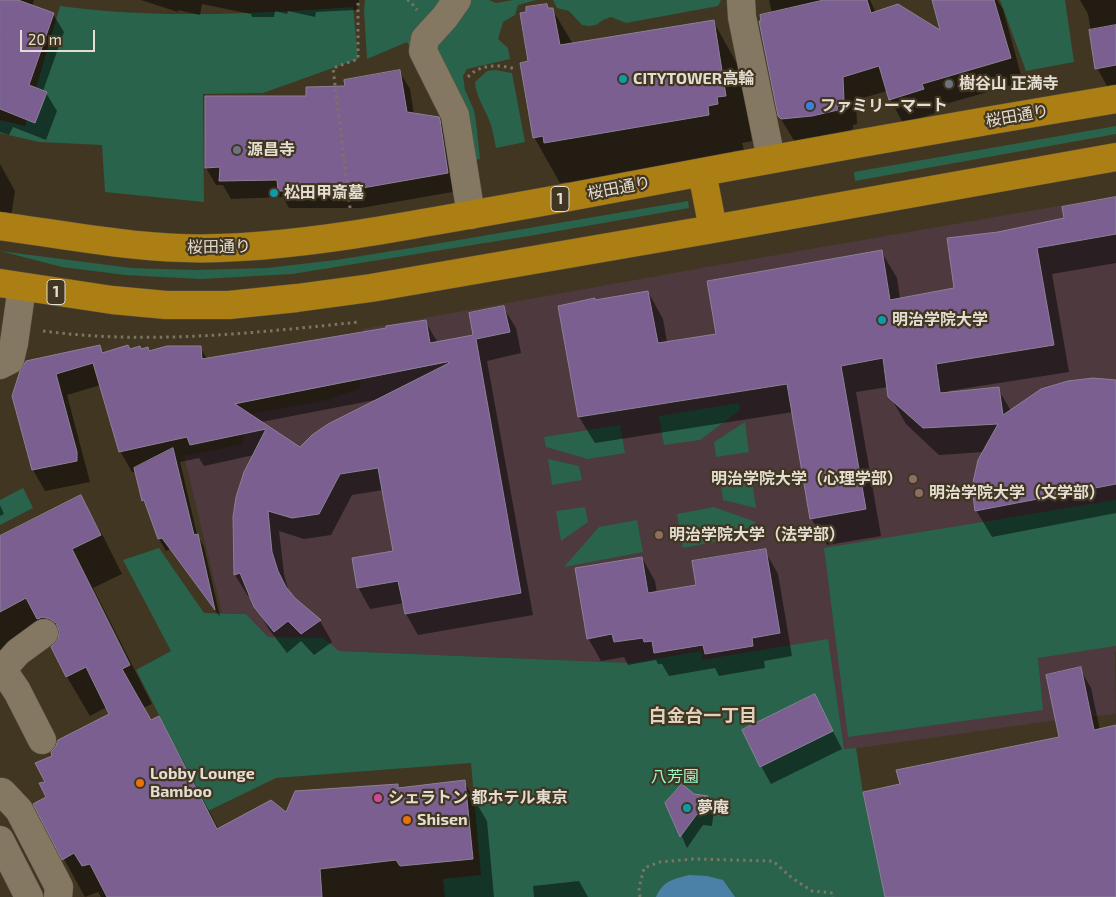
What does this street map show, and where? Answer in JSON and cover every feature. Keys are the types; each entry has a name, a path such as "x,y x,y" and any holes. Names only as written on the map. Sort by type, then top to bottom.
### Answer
{"highway":[{"name":"桜田通り","path":"0,226 107,242 163,247 218,248 286,244 471,215 771,159 1116,99"},
{"name":"1","path":"11,285 112,300 166,305 229,305 297,298 372,288 1116,157"},
{"path":"702,172 713,229"}],"street":[{"path":"457,0 440,24 425,39 423,51 455,116 471,215"},
{"path":"741,0 742,17 771,159"},
{"path":"0,365 10,360 14,343 11,285"},
{"path":"42,740 16,691 1,670 18,652 44,633"},
{"path":"1,791 19,810 59,887 58,897"},
{"path":"0,840 29,897"}],"path":[{"path":"350,208 333,68 358,59 358,0"},
{"path":"468,77 473,71 495,65 515,69"},
{"path":"640,897 639,888 644,868 660,862 693,859 773,861 792,878 812,891 833,894 833,897"}],"shaded area":[{"name":"明治学院大学（法学部）","path":"1116,196 1116,714 1051,721 844,750 702,660 700,651 630,663 339,651 323,639 268,637 246,614 222,613 184,456 243,444 244,434 251,414 326,400 360,388 363,329"}],"green space":[{"path":"365,0 449,0 417,61 407,42 367,59"},
{"path":"468,0 489,0 496,3 513,0 536,0 518,5 515,15 503,22 498,39 508,48 510,59 467,69 463,76 465,90 474,110 480,159 470,160 440,74 434,38"},
{"path":"553,0 721,0 718,6 626,23 611,17 596,25 589,26 582,25 569,11 557,8"},
{"path":"1000,0 1065,0 1074,62 1026,71"},
{"path":"60,6 133,13 169,14 280,12 353,7 358,59 263,93 203,94 204,202 105,192 102,145 39,142 0,133 0,120 25,126"},
{"path":"495,70 512,73 525,142 496,148 492,127 479,97 475,82 487,71"},
{"path":"1116,126 1116,134 855,181 854,172"},
{"path":"688,201 689,208 292,274 201,279 125,275 62,267 0,251 131,268 195,270 267,268 336,260"},
{"path":"739,403 740,410 700,440 664,445 659,416"},
{"path":"745,422 749,452 716,457 714,442"},
{"path":"620,425 625,453 588,459 546,447 544,437"},
{"path":"548,459 579,466 582,480 552,485"},
{"path":"752,480 756,508 723,500 721,485"},
{"path":"23,488 33,508 0,525 0,500"},
{"path":"1116,500 1116,646 1038,658 1043,710 848,737 824,548"},
{"path":"585,507 588,522 561,541 556,511"},
{"path":"714,507 756,522 745,536 683,548 677,514"},
{"path":"637,520 643,552 564,567 599,527"},
{"name":"八芳園","path":"159,548 204,613 246,614 268,637 323,638 339,651 630,663 701,651 702,660 828,639 844,749 856,748 863,793 885,897 445,897 443,879 481,875 471,763 276,778 208,811 136,670 171,651 123,560"}],"water":[{"path":"689,875 707,876 723,880 735,897 656,897 665,884"}],"building":[{"path":"0,0 18,0 54,13 29,85 47,92 35,123 0,109"},
{"path":"824,0 867,0 871,13 898,4 940,30 932,0 994,0 1011,58 922,84 924,89 889,100 879,66 843,77 844,101 840,101 841,106 837,106 838,110 812,116 781,119 778,116 759,21 761,21 760,15"},
{"name":"CITYTOWER高輪","path":"547,4 548,8 553,8 560,45 714,20 726,96 717,97 718,104 708,106 709,115 544,143 543,136 533,138 520,63 528,61 520,13 526,12 526,7"},
{"path":"1116,25 1116,65 1095,69 1089,30"},
{"path":"400,70 407,112 439,117 448,173 351,190 278,191 277,180 219,181 220,167 205,168 205,96 306,96 306,87 345,86 344,80"},
{"name":"明治学院大学","path":"1116,197 1116,234 1037,248 1054,345 936,364 940,393 999,387 1003,415 1041,389 1068,381 1093,378 1116,380 1116,484 975,511 972,487 978,460 998,424 923,428 888,397 883,358 841,366 866,509 810,519 787,384 578,417 558,306 595,298 595,300 648,291 658,343 716,334 707,281 882,250 890,300 954,288 947,238 998,232 1064,218 1062,207"},
{"path":"504,306 510,332 476,339 521,593 405,614 398,581 357,588 352,558 393,551 378,468 340,474 319,514 292,518 268,511 272,552 278,571 286,587 295,598 321,620 301,634 288,621 274,632 254,607 240,573 234,575 233,517 236,497 244,472 266,429 190,445 187,437 119,452 93,363 56,374 77,452 77,461 32,470 12,396 20,371 26,361 100,345 102,353 128,345 130,349 140,346 141,349 148,347 149,351 167,346 201,346 202,359 426,320 430,343 473,335 469,313","holes":["449,363 328,424 312,435 300,447 235,404"]},
{"path":"173,448 194,535 198,534 215,610 162,538 158,539 144,500 142,501 134,468"},
{"name":"シェラトン 都ホテル東京","path":"81,495 101,535 72,549 130,665 122,669 151,720 159,716 217,829 271,800 286,812 295,791 398,784 398,788 465,780 473,859 400,866 396,860 320,869 322,897 107,897 90,864 82,866 74,853 62,860 33,804 46,797 39,783 45,782 35,763 52,756 51,752 58,740 109,714 86,667 66,677 51,647 58,639 59,631 56,623 43,617 37,619 26,598 0,612 0,536"},
{"path":"766,549 780,633 752,638 753,646 705,654 703,645 654,653 652,641 644,642 643,638 614,642 612,634 587,639 575,568 642,557 648,593 696,585 692,561"},
{"path":"1081,667 1094,730 1116,725 1116,897 885,897 863,792 900,784 896,770 1059,737 1046,675"},
{"path":"815,694 833,731 760,767 742,730"},
{"name":"夢庵","path":"682,784 694,794 708,796 706,814 697,814 680,837 665,803"}],"place":[{"name":"CITYTOWER高輪","path":"623,79"},
{"name":"樹谷山 正満寺","path":"949,84"},
{"name":"ファミリーマート","path":"810,106"},
{"name":"源昌寺","path":"237,150"},
{"name":"松田甲斎墓","path":"274,193"},
{"name":"明治学院大学","path":"882,320"},
{"name":"明治学院大学（心理学部）","path":"913,479"},
{"name":"明治学院大学（文学部）","path":"919,493"},
{"name":"明治学院大学（法学部）","path":"659,535"},
{"name":"Lobby Lounge Bamboo","path":"140,783"},
{"name":"シェラトン 都ホテル東京","path":"378,798"},
{"name":"夢庵","path":"687,808"},
{"name":"Shisen","path":"407,820"}],"district":[{"name":"白金台一丁目","path":"703,716"}]}
